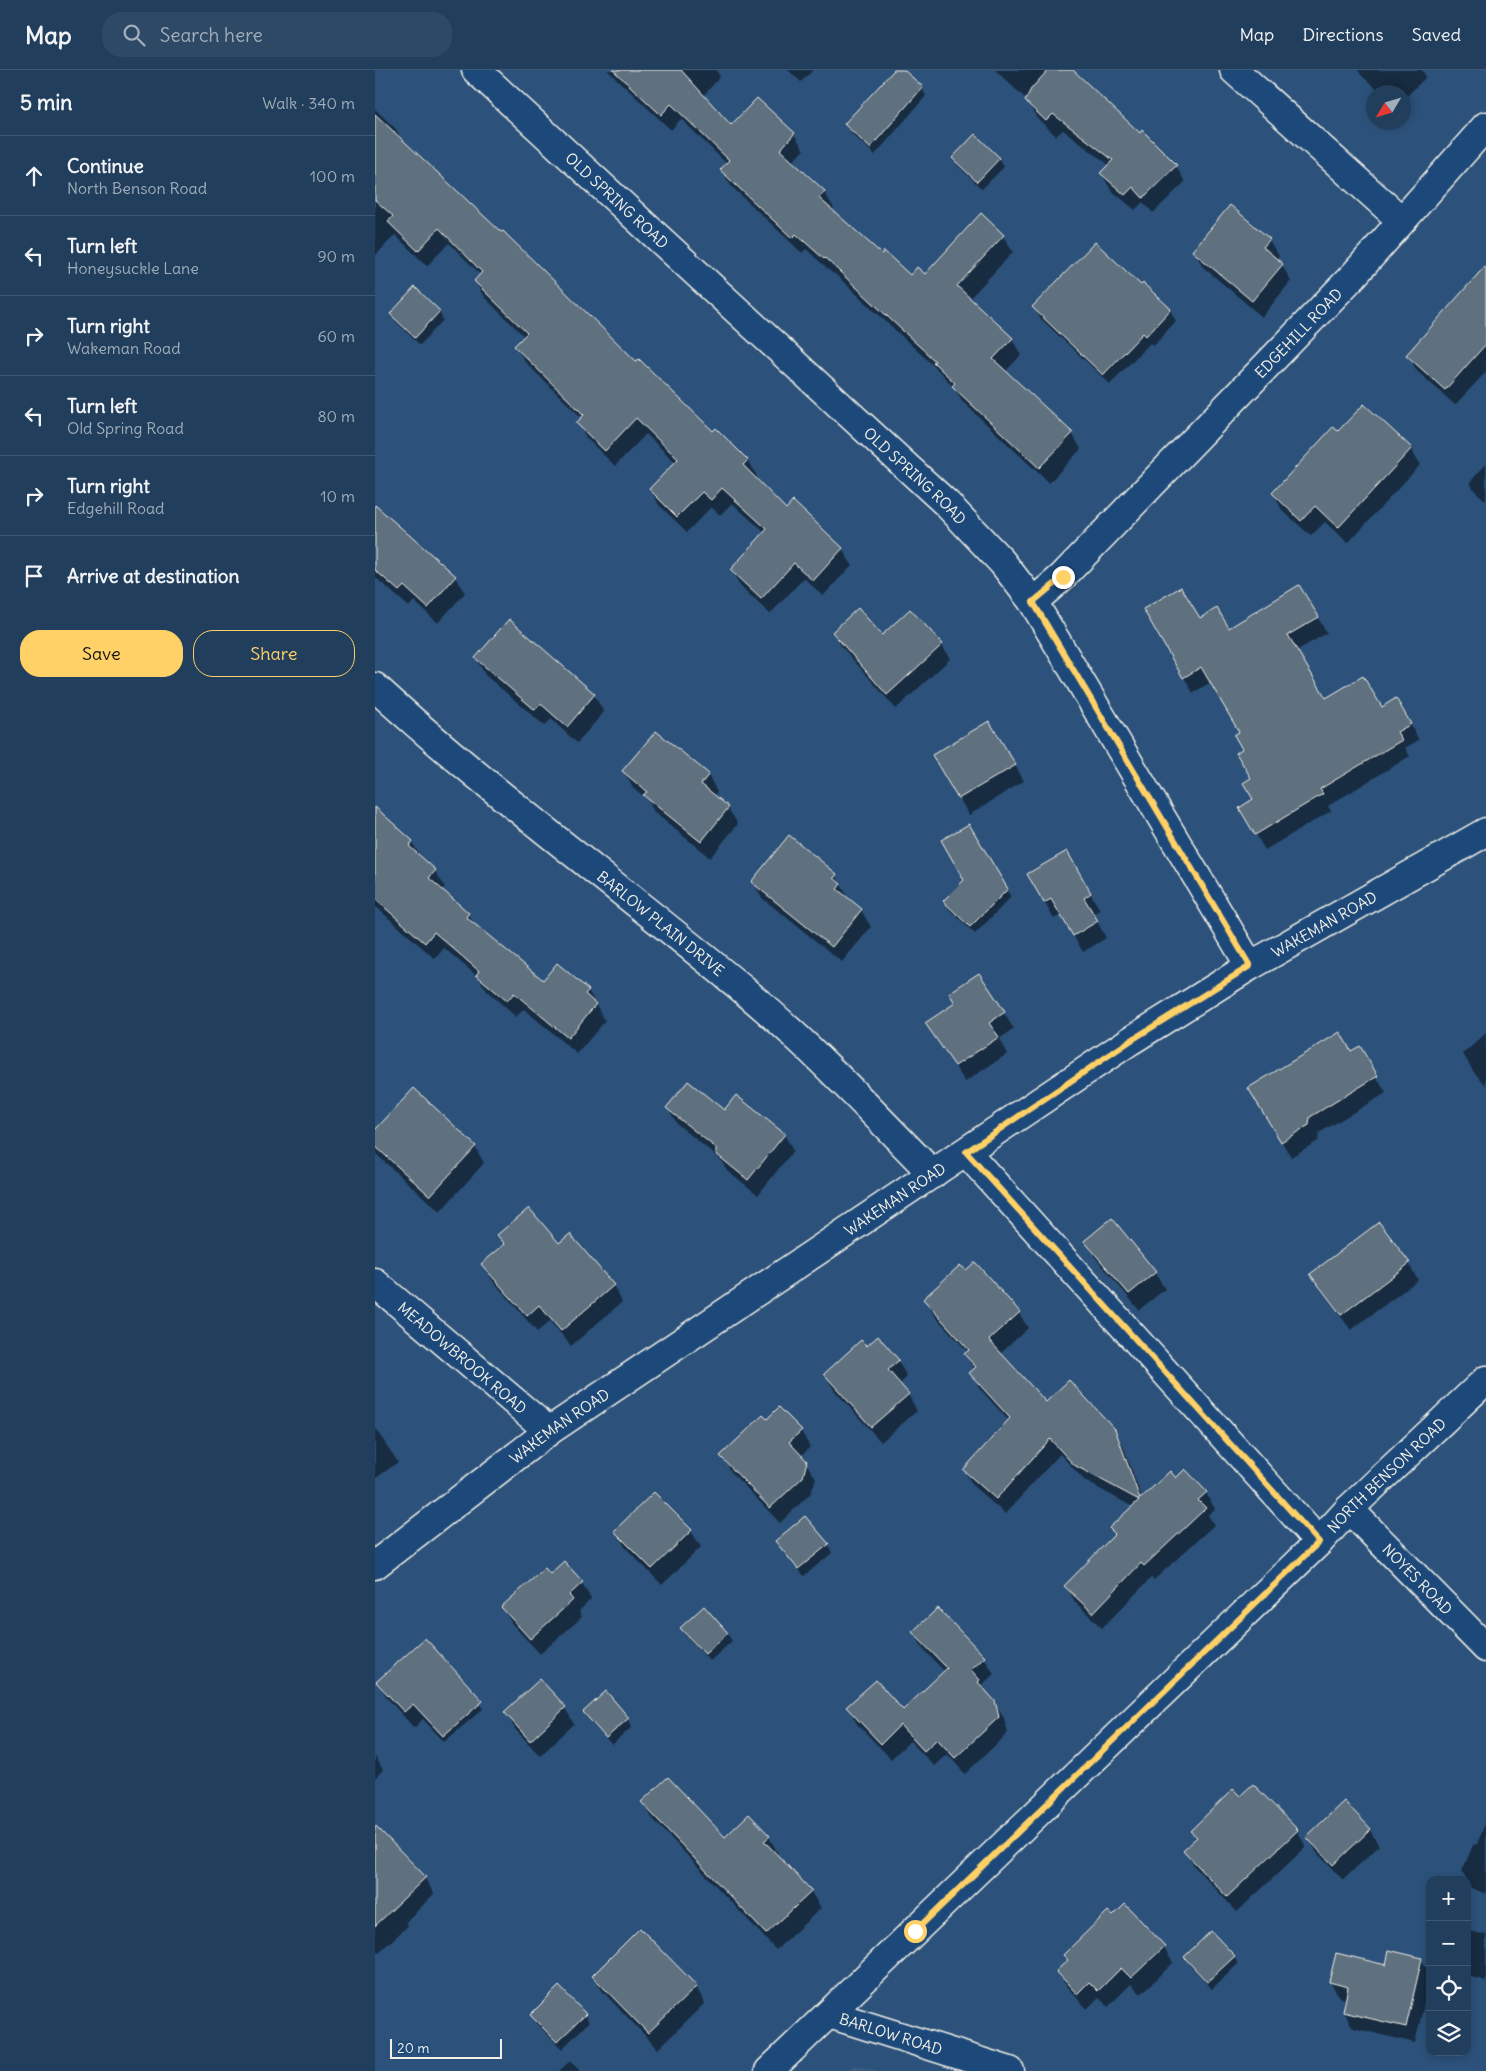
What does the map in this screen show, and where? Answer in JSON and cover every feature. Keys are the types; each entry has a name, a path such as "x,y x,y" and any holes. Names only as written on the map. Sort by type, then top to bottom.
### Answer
{"street":[{"name":"OLD SPRING ROAD","path":"476,70 947,504 1002,562 1033,602 1250,966"},
{"path":"1234,70 1401,220"},
{"name":"EDGEHILL ROAD","path":"1033,602 1063,577 1354,275 1486,126"},
{"name":"BARLOW PLAIN DRIVE","path":"375,687 429,736 746,992 808,1047 933,1174"},
{"name":"WAKEMAN ROAD","path":"375,1565 549,1431 1130,1041 1250,966 1486,832"},
{"path":"966,1152 1319,1542"},
{"name":"MEADOWBROOK ROAD","path":"375,1283 549,1431"},
{"name":"NORTH BENSON ROAD","path":"769,2071 1319,1542 1349,1509 1486,1380"},
{"name":"NOYES ROAD","path":"1349,1509 1486,1648"},
{"name":"BARLOW ROAD","path":"829,2014 1009,2071"}],"shaded area":[{"path":"854,2065 879,2071 845,2071"}],"building":[{"path":"613,70 681,70 731,125 757,98 795,133 780,150 825,191 819,198 882,254 884,251 910,275 917,267 925,274 981,213 1004,235 957,286 1013,338 993,359 1073,433 1039,468 952,386 955,383 933,362 935,361 825,258 796,234 792,238 720,170 729,160 671,104 661,115"},
{"path":"894,70 904,70 923,87 870,148 844,124"},
{"path":"1048,70 1073,70 1140,133 1142,130 1177,165 1143,198 1133,187 1125,195 1100,173 1113,160 1053,114 1046,121 1025,101 1031,89"},
{"path":"375,114 501,232 503,231 636,361 639,359 713,431 716,428 748,460 743,465 786,509 793,501 843,548 813,581 794,563 761,599 730,570 767,529 722,488 711,500 702,492 677,517 649,489 678,459 636,418 605,451 576,423 584,415 514,346 527,333 474,281 482,272 439,228 418,251 388,222 393,216 375,200"},
{"path":"975,134 1000,158 977,182 952,158"},
{"path":"1230,205 1270,239 1263,247 1283,264 1252,301 1192,251"},
{"path":"1095,242 1141,285 1143,283 1171,309 1146,336 1143,333 1103,375 1032,307"},
{"path":"1486,265 1486,344 1445,390 1406,355"},
{"path":"415,287 440,311 415,338 390,314"},
{"path":"1364,404 1412,448 1338,528 1315,506 1301,521 1272,493 1333,427 1338,431"},
{"path":"375,505 456,576 428,608 404,586 399,591 375,570"},
{"path":"1299,585 1319,617 1288,635 1326,698 1363,676 1382,707 1396,698 1411,724 1397,732 1402,740 1320,789 1323,794 1255,835 1239,808 1253,799 1243,783 1251,778 1236,753 1242,749 1234,735 1239,732 1201,667 1183,678 1143,609 1181,587 1200,618 1217,608 1229,628"},
{"path":"858,608 882,635 910,609 943,644 887,695 832,632"},
{"path":"509,619 595,694 567,727 541,704 535,710 475,658"},
{"path":"989,721 1016,765 958,799 932,755"},
{"path":"656,731 709,774 701,784 729,807 701,842 643,795 647,792 622,771"},
{"path":"375,807 413,841 409,846 436,870 429,878 469,913 466,917 543,980 557,963 589,990 585,994 596,1004 568,1038 514,993 507,1001 476,975 479,971 434,932 425,943 375,899"},
{"path":"969,824 1008,889 970,927 943,901 964,880 941,840"},
{"path":"789,835 837,874 834,878 841,884 837,889 862,909 832,947 751,882"},
{"path":"1067,851 1091,893 1084,898 1098,921 1073,936 1051,899 1044,903 1027,874"},
{"path":"979,973 1005,1012 989,1023 999,1037 955,1066 925,1023 955,1003 949,993"},
{"path":"1340,1032 1351,1051 1360,1046 1378,1076 1310,1117 1309,1125 1281,1142 1248,1088"},
{"path":"688,1081 724,1110 736,1095 785,1134 748,1180 716,1154 716,1148 666,1108"},
{"path":"414,1088 476,1146 430,1196 375,1146 375,1130"},
{"path":"529,1208 559,1243 570,1234 614,1285 561,1331 539,1305 527,1316 481,1264 505,1244 497,1235"},
{"path":"1112,1218 1156,1272 1129,1294 1084,1241"},
{"path":"1379,1222 1410,1263 1341,1315 1310,1274"},
{"path":"975,1262 1020,1312 989,1340 1046,1402 1069,1380 1115,1429 1140,1499 1170,1471 1176,1478 1185,1469 1207,1492 1198,1500 1206,1508 1144,1566 1141,1563 1093,1613 1064,1586 1115,1534 1109,1528 1139,1500 1074,1465 1050,1439 996,1499 963,1470 1010,1418 969,1373 976,1367 964,1354 969,1350 923,1299 960,1265 966,1270"},
{"path":"878,1336 899,1360 888,1370 909,1394 871,1427 824,1374 861,1340 867,1346"},
{"path":"779,1407 802,1430 789,1442 807,1461 803,1477 770,1508 720,1456 763,1415 767,1419"},
{"path":"654,1492 692,1530 652,1569 614,1531"},
{"path":"805,1516 829,1544 798,1569 775,1541"},
{"path":"564,1561 583,1582 569,1595 573,1600 530,1639 501,1607 545,1568 550,1574"},
{"path":"704,1606 728,1633 705,1654 680,1628"},
{"path":"938,1608 985,1657 971,1670 980,1680 978,1682 995,1701 999,1717 955,1758 937,1739 924,1751 900,1725 881,1744 846,1707 876,1680 903,1710 947,1668 912,1632"},
{"path":"425,1638 483,1701 443,1736 413,1704 404,1712 376,1682"},
{"path":"540,1679 566,1707 530,1741 504,1712"},
{"path":"606,1691 629,1718 606,1738 583,1712"},
{"path":"668,1777 725,1837 749,1814 770,1836 764,1841 812,1891 766,1934 641,1802"},
{"path":"1253,1784 1298,1830 1227,1897 1183,1850 1197,1837 1190,1831 1233,1789 1240,1796"},
{"path":"1344,1801 1371,1829 1333,1865 1306,1837"},
{"path":"375,1825 426,1877 375,1926"},
{"path":"1125,1904 1165,1946 1131,1978 1121,1968 1098,1991 1089,1982 1077,1994 1056,1971 1068,1960 1063,1955 1108,1911 1113,1916"},
{"path":"640,1928 697,1986 648,2033 592,1976"},
{"path":"1211,1931 1235,1956 1207,1982 1184,1957"},
{"path":"1389,1950 1422,1958 1406,2027 1343,2012 1348,1987 1329,1982 1336,1953 1386,1965"},
{"path":"559,1986 586,2014 557,2042 530,2015"}],"route":[{"path":"915,1931 1319,1542 966,1152 1130,1041 1250,966 1033,602 1063,577"}]}
